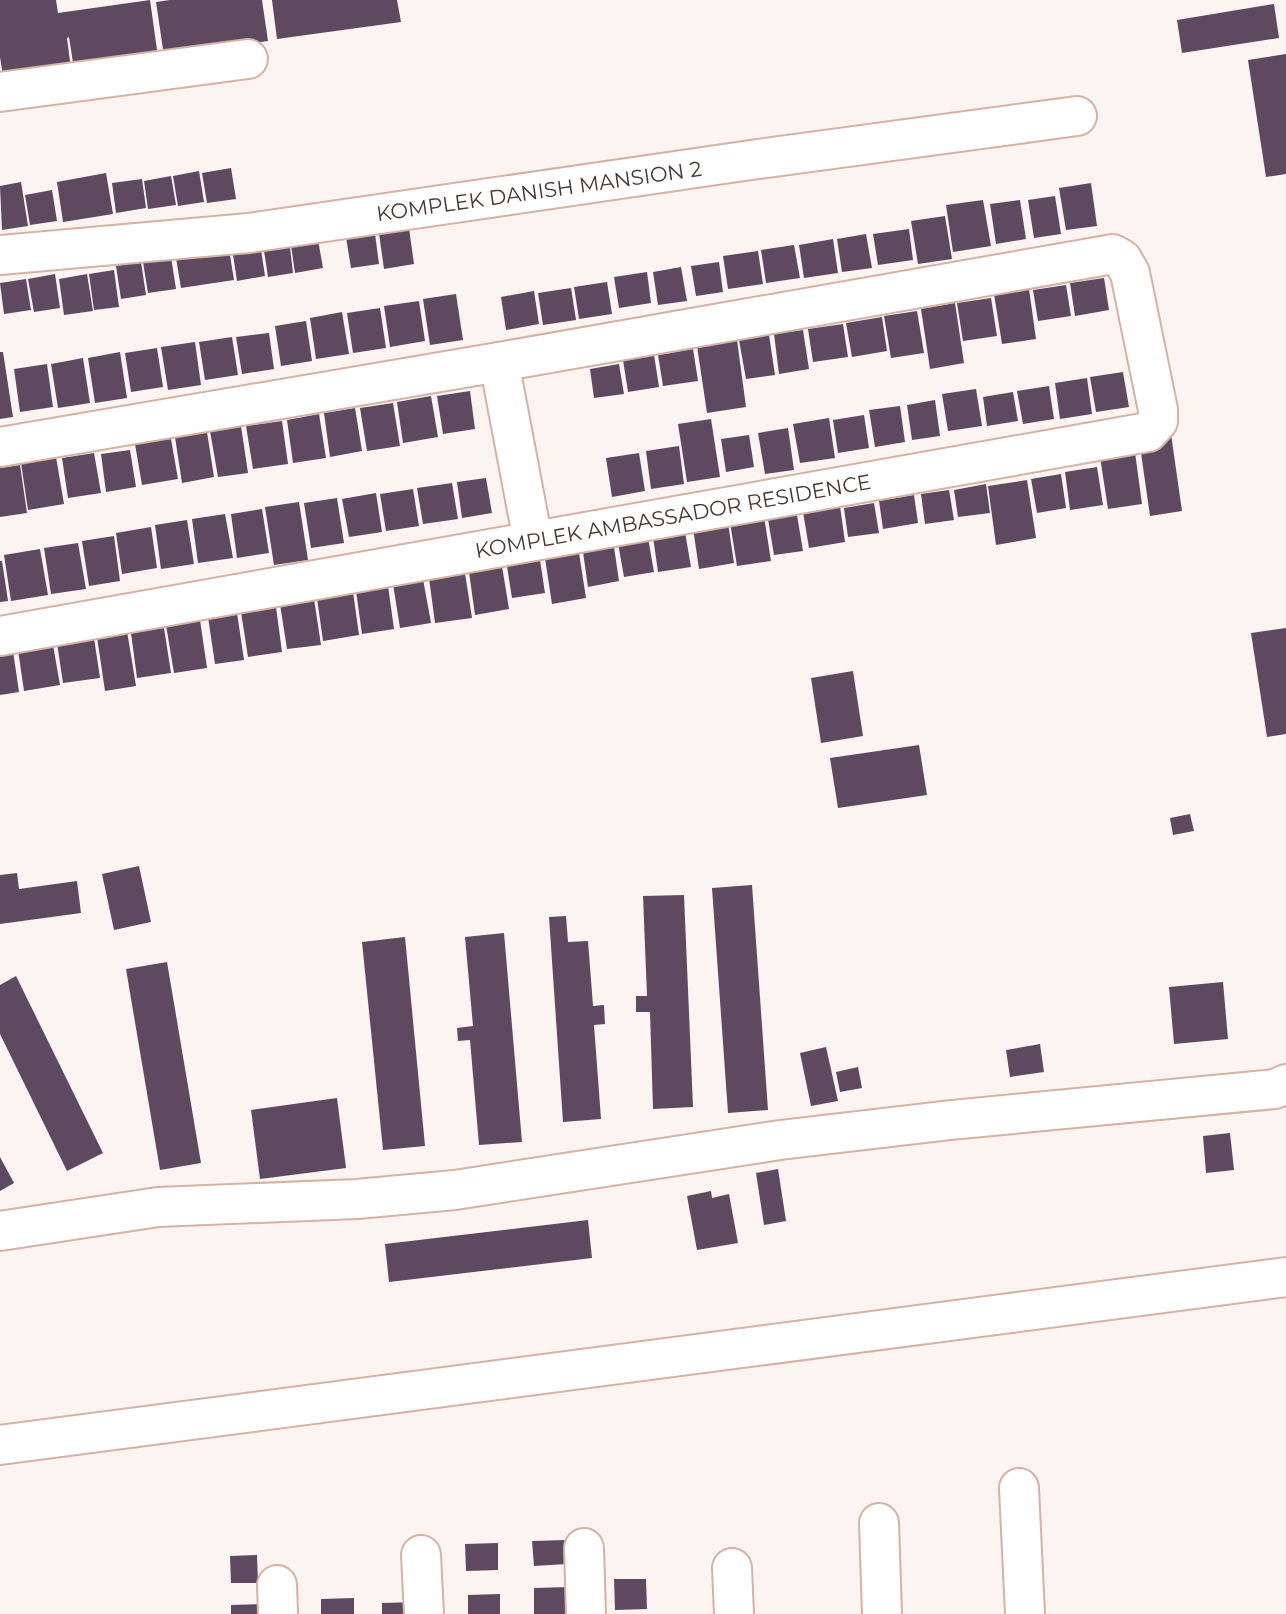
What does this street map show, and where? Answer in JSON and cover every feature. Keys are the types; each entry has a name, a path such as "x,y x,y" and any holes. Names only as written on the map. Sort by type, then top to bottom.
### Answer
{"street":[{"path":"0,92 248,59"},
{"name":"KOMPLEK DANISH MANSION 2","path":"0,255 249,233 1077,116"},
{"name":"KOMPLEK AMBASSADOR RESIDENCE","path":"0,636 1148,432 1158,421 1129,273 1122,259 1113,254 499,362"},
{"path":"0,447 499,362 533,541"},
{"path":"0,1231 158,1207 357,1199 455,1190 780,1140 1276,1088 1286,1084"},
{"path":"0,1446 1286,1277"},
{"path":"1019,1488 1025,1614"},
{"path":"879,1523 882,1614"},
{"path":"584,1548 586,1614"},
{"path":"421,1555 424,1614"},
{"path":"732,1568 734,1614"}],"building":[{"path":"0,0 56,0 58,13 150,0 158,57 74,69 69,37 72,77 5,88 0,57"},
{"path":"262,0 268,41 164,56 156,2"},
{"path":"272,0 397,0 401,22 277,39"},
{"path":"1274,4 1279,38 1182,53 1177,20"},
{"path":"1286,54 1286,174 1266,177 1248,60"},
{"path":"231,168 236,199 207,203 202,173"},
{"path":"199,171 204,202 178,206 173,176"},
{"path":"106,173 113,214 63,222 57,182"},
{"path":"171,176 176,205 148,209 144,181"},
{"path":"142,179 146,208 116,213 112,183"},
{"path":"21,182 28,226 2,230 0,186"},
{"path":"1091,183 1097,226 1066,230 1059,188"},
{"path":"52,190 57,221 30,225 25,195"},
{"path":"1055,196 1061,234 1034,238 1028,200"},
{"path":"983,200 991,246 953,252 946,205"},
{"path":"1020,200 1026,239 996,244 990,204"},
{"path":"945,216 952,259 918,264 911,221"},
{"path":"408,221 414,264 384,269 378,226"},
{"path":"374,226 379,264 351,268 345,231"},
{"path":"909,229 913,260 878,265 873,234"},
{"path":"317,234 323,268 295,273 290,238"},
{"path":"866,234 872,268 842,272 837,239"},
{"path":"289,239 293,273 268,277 263,244"},
{"path":"833,239 838,273 804,278 799,245"},
{"path":"260,243 265,276 237,281 232,248"},
{"path":"794,245 800,278 766,283 761,250"},
{"path":"229,249 234,280 181,288 176,258"},
{"path":"758,251 763,284 728,289 723,256"},
{"path":"171,257 176,289 148,293 143,262"},
{"path":"141,262 146,295 121,299 116,266"},
{"path":"719,262 723,292 696,296 691,266"},
{"path":"681,267 687,301 658,305 653,272"},
{"path":"114,270 119,307 94,310 89,274"},
{"path":"647,272 651,303 619,308 614,277"},
{"path":"55,274 60,308 34,312 28,279"},
{"path":"87,274 93,311 64,315 59,279"},
{"path":"1104,278 1109,310 1075,316 1070,283"},
{"path":"26,279 31,310 4,314 0,283"},
{"path":"607,282 612,314 579,319 574,287"},
{"path":"1066,285 1071,316 1038,321 1033,290"},
{"path":"571,288 576,320 543,325 538,293"},
{"path":"1029,289 1036,339 1002,344 994,294"},
{"path":"534,291 539,324 506,330 501,297"},
{"path":"456,294 463,340 430,345 423,299"},
{"path":"991,298 997,336 963,341 957,303"},
{"path":"419,301 425,341 390,347 384,306"},
{"path":"955,303 964,363 930,369 921,309"},
{"path":"380,308 386,348 353,353 347,313"},
{"path":"917,311 924,353 891,358 884,316"},
{"path":"342,312 349,354 316,359 310,318"},
{"path":"882,317 887,351 852,357 846,323"},
{"path":"306,321 312,361 281,366 275,326"},
{"path":"843,324 848,357 813,362 808,329"},
{"path":"803,330 809,369 779,374 774,334"},
{"path":"269,333 274,369 242,374 236,337"},
{"path":"769,335 775,375 746,379 739,340"},
{"path":"232,337 238,375 205,380 199,342"},
{"path":"737,340 746,407 707,413 697,346"},
{"path":"195,342 201,385 168,390 161,347"},
{"path":"157,348 163,387 131,392 125,353"},
{"path":"693,349 698,381 663,386 658,355"},
{"path":"0,352 3,352 13,417 0,419"},
{"path":"120,352 127,398 95,403 88,358"},
{"path":"654,355 659,387 628,392 623,360"},
{"path":"83,358 90,403 58,408 51,364"},
{"path":"47,364 53,407 20,412 14,369"},
{"path":"619,364 624,394 594,398 590,369"},
{"path":"1123,372 1129,407 1096,412 1090,377"},
{"path":"1087,378 1092,414 1060,419 1055,383"},
{"path":"1049,386 1054,419 1023,424 1017,391"},
{"path":"976,389 982,426 948,431 942,394"},
{"path":"470,391 475,429 443,434 437,396"},
{"path":"1013,392 1018,421 987,426 983,397"},
{"path":"431,396 438,437 403,443 397,402"},
{"path":"935,400 940,436 912,440 907,405"},
{"path":"393,403 400,446 367,451 360,408"},
{"path":"900,406 905,442 875,447 869,410"},
{"path":"355,408 362,451 330,457 324,413"},
{"path":"319,414 326,458 293,463 287,420"},
{"path":"864,415 869,448 838,453 833,420"},
{"path":"829,418 835,458 800,463 793,424"},
{"path":"711,419 720,477 687,482 678,424"},
{"path":"282,421 288,464 253,469 246,426"},
{"path":"241,426 248,473 218,477 210,431"},
{"path":"788,428 794,470 765,474 758,433"},
{"path":"207,432 214,477 182,483 175,437"},
{"path":"1171,434 1182,511 1150,516 1139,439"},
{"path":"749,435 754,467 726,472 721,439"},
{"path":"171,439 178,479 142,485 135,444"},
{"path":"1134,445 1142,504 1108,509 1099,450"},
{"path":"679,446 684,484 651,489 646,451"},
{"path":"130,450 136,487 106,492 101,454"},
{"path":"94,453 101,493 68,498 62,458"},
{"path":"639,453 645,491 612,497 606,458"},
{"path":"56,457 64,504 28,510 21,463"},
{"path":"20,465 27,513 0,517 0,468"},
{"path":"1097,467 1103,505 1070,510 1065,472"},
{"path":"1061,474 1066,508 1037,513 1031,479"},
{"path":"486,478 492,513 462,518 457,482"},
{"path":"1027,480 1036,538 996,545 988,486"},
{"path":"452,483 458,519 423,524 417,488"},
{"path":"986,484 990,513 958,517 954,490"},
{"path":"413,489 419,526 386,531 380,494"},
{"path":"949,490 954,520 925,524 921,494"},
{"path":"376,493 382,532 349,537 342,499"},
{"path":"914,495 918,523 883,529 879,501"},
{"path":"337,498 344,543 311,548 304,503"},
{"path":"299,502 308,560 274,565 265,507"},
{"path":"874,503 879,533 848,537 844,508"},
{"path":"840,506 845,542 809,548 803,512"},
{"path":"262,509 269,553 237,558 231,514"},
{"path":"763,510 771,561 737,566 729,516"},
{"path":"225,514 233,558 198,563 192,519"},
{"path":"797,515 803,551 774,555 768,519"},
{"path":"187,520 194,564 161,569 155,525"},
{"path":"728,523 734,563 699,569 693,528"},
{"path":"151,527 157,568 122,574 116,533"},
{"path":"685,532 691,567 658,572 653,537"},
{"path":"114,536 120,581 89,586 82,541"},
{"path":"648,538 654,572 624,577 618,543"},
{"path":"78,543 86,589 51,594 44,548"},
{"path":"614,547 619,581 588,587 583,552"},
{"path":"40,549 48,595 11,601 4,555"},
{"path":"579,553 586,598 552,604 545,558"},
{"path":"540,560 545,593 512,598 507,566"},
{"path":"0,561 8,601 0,602"},
{"path":"502,566 509,609 475,615 469,572"},
{"path":"465,573 472,618 435,623 429,578"},
{"path":"423,579 431,623 400,628 393,584"},
{"path":"388,586 394,629 362,634 356,591"},
{"path":"353,592 359,635 323,641 317,598"},
{"path":"314,599 321,645 287,649 280,604"},
{"path":"276,607 282,652 248,657 241,612"},
{"path":"237,613 244,660 215,664 208,617"},
{"path":"200,620 207,668 174,673 166,625"},
{"path":"126,625 136,686 105,691 96,630"},
{"path":"164,628 171,673 137,678 131,633"},
{"path":"1286,628 1286,734 1267,737 1251,633"},
{"path":"94,638 100,678 63,683 57,643"},
{"path":"53,645 60,685 24,691 18,650"},
{"path":"13,651 19,692 0,695 0,653"},
{"path":"853,671 863,736 821,743 811,678"},
{"path":"919,745 927,795 838,808 830,758"},
{"path":"1190,814 1194,831 1173,835 1170,818"},
{"path":"139,866 151,922 114,930 102,874"},
{"path":"17,873 19,889 77,881 81,913 0,924 0,875"},
{"path":"752,885 768,1110 728,1113 712,888"},
{"path":"684,895 693,1107 653,1109 650,1012 636,1012 636,996 647,996 643,896"},
{"path":"566,916 568,942 588,941 593,1006 604,1005 605,1024 594,1025 601,1119 563,1122 549,917"},
{"path":"504,933 522,1142 479,1145 470,1040 458,1041 457,1028 473,1026 465,937"},
{"path":"405,937 425,1146 383,1150 362,942"},
{"path":"167,962 201,1163 160,1170 126,969"},
{"path":"16,976 103,1153 67,1171 0,1034 0,985"},
{"path":"1223,982 1228,1039 1174,1044 1169,987"},
{"path":"1040,1044 1044,1072 1010,1077 1006,1050"},
{"path":"826,1047 838,1101 811,1106 800,1053"},
{"path":"858,1067 862,1088 840,1092 836,1072"},
{"path":"337,1098 346,1168 260,1179 251,1110"},
{"path":"1230,1133 1234,1170 1206,1173 1203,1136"},
{"path":"0,1157 14,1183 0,1191"},
{"path":"778,1169 786,1221 764,1225 756,1173"},
{"path":"711,1191 712,1198 729,1194 738,1243 697,1250 687,1196"},
{"path":"588,1220 592,1258 389,1282 385,1244"},
{"path":"566,1540 567,1564 534,1566 532,1541"},
{"path":"498,1543 498,1570 466,1571 465,1544"},
{"path":"257,1555 258,1583 231,1583 230,1556"},
{"path":"614,1579 646,1579 647,1609 615,1610"},
{"path":"568,1587 570,1614 534,1614 534,1588"},
{"path":"500,1594 500,1614 468,1614 468,1595"},
{"path":"354,1598 354,1614 321,1614 321,1599"},
{"path":"416,1602 417,1614 382,1614 382,1603"},
{"path":"260,1604 260,1614 231,1614 231,1605"}]}
